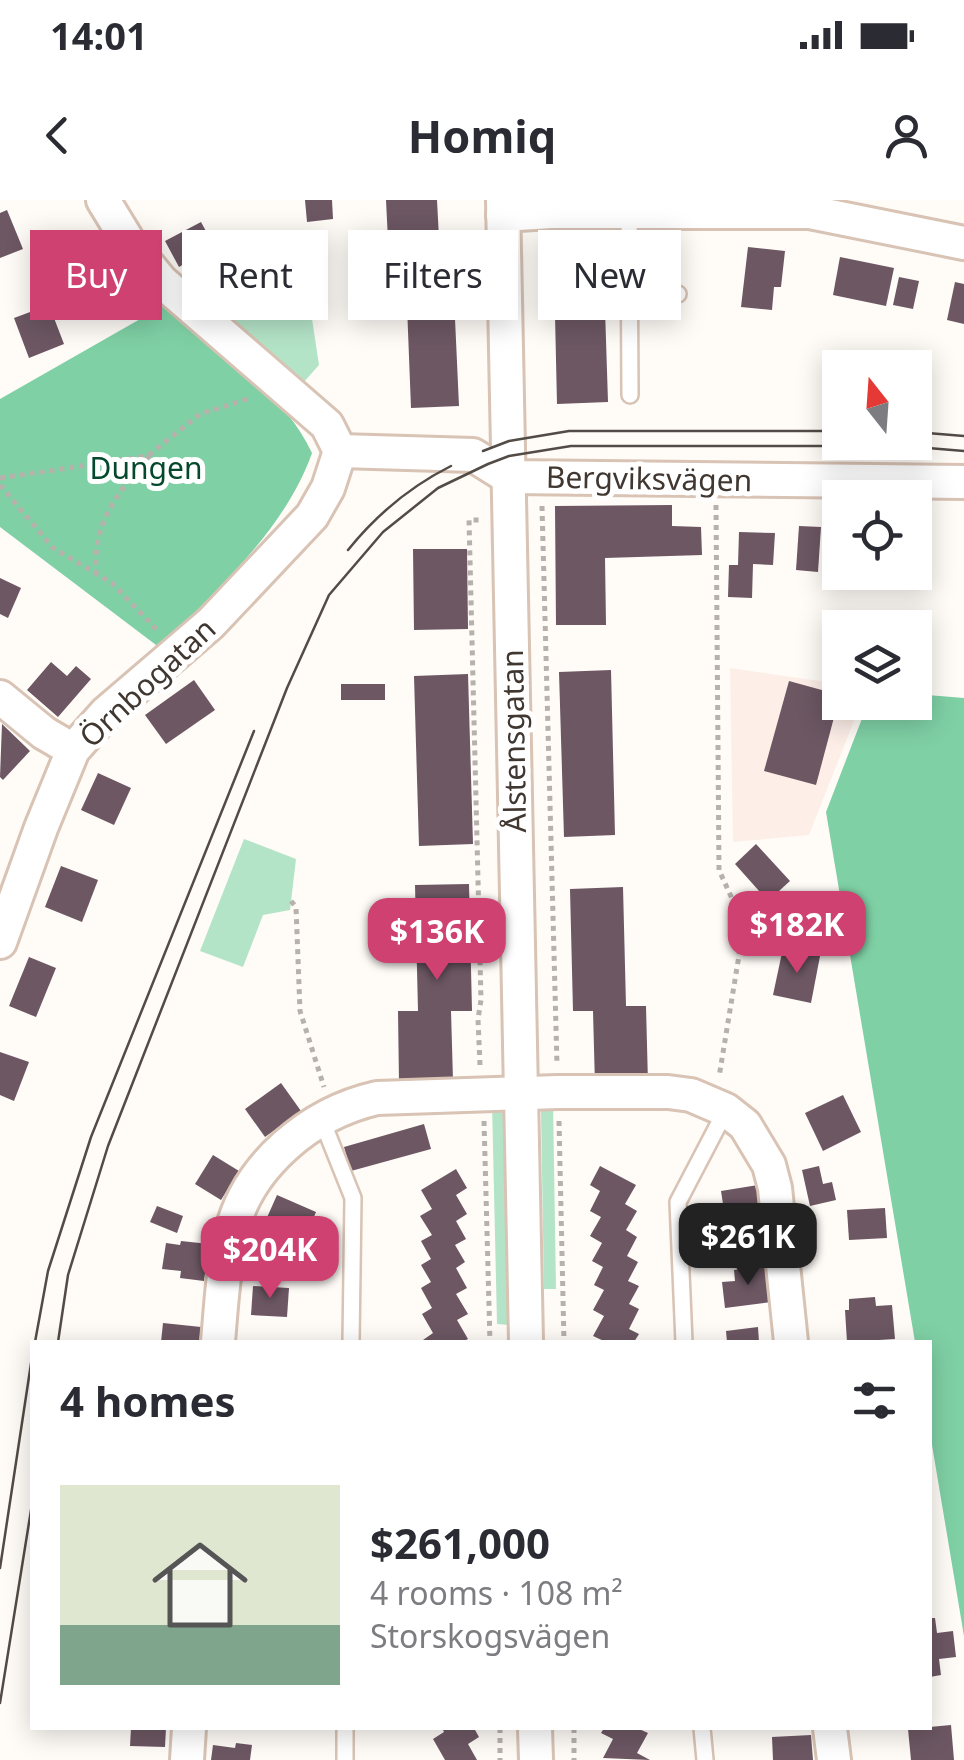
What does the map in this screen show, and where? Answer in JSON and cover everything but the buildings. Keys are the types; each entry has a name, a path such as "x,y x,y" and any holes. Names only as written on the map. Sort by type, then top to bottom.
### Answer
{"street":[{"path":"103,200 128,241 161,280 326,425 340,451"},
{"path":"503,208 810,212 964,243"},
{"name":"Ålstensgatan","path":"503,208 525,477 509,519 526,1340"},
{"name":"Bergviksvägen","path":"340,451 473,454 525,477 964,482"},
{"name":"Örnbogatan","path":"0,942 40,828 73,750 106,713 211,623 312,516 328,488 340,451"},
{"path":"0,697 44,733 73,750"},
{"path":"218,1340 230,1234 238,1214 271,1160 328,1114 377,1098 519,1092 668,1092 690,1095 721,1107 745,1125 769,1165 791,1340"},
{"path":"187,1760 189,1730"},
{"path":"536,1730 536,1760"},
{"path":"830,1730 834,1760"}],"lane":[{"path":"629,212 629,230"},
{"path":"630,320 630,395"},
{"path":"684,1340 678,1202 721,1107"},
{"path":"328,1114 353,1198 351,1340"},
{"path":"345,1760 346,1730"},
{"path":"702,1730 704,1760"}],"path":[{"path":"96,572 94,547 105,514 149,456 200,414 282,388"},
{"path":"149,456 0,481 53,548 112,583 178,652"},
{"path":"525,477 558,1092 564,1340"},
{"path":"716,479 720,870 744,925 721,1107"},
{"path":"490,1340 478,1043 481,1000 469,520 509,519"},
{"path":"291,901 296,907 303,1026 328,1114"},
{"path":"500,1730 500,1760"},
{"path":"574,1730 574,1760"}],"shaded area":[{"path":"730,668 822,681 822,720 854,720 809,835 733,842"}],"green space":[{"name":"Dungen","path":"162,307 266,390 284,409 312,453 285,508 267,533 160,648 0,527 0,399 138,320 162,320"},
{"path":"224,320 312,320 319,365 303,383"},
{"path":"932,695 964,698 964,1636 932,1445 932,1340 915,1340 826,812 861,720 932,720"},
{"path":"244,839 296,859 290,910 263,915 243,967 200,951"},
{"path":"553,1100 556,1289 544,1289 541,1112"},
{"path":"492,1103 502,1106 506,1114 509,1325 497,1324"}],"tram line":[{"path":"483,451 509,441 569,431 822,431"},
{"path":"932,433 964,436"},
{"path":"58,1340 68,1275 108,1146 287,688 329,595 383,532 438,488 488,464 509,456 571,446 904,446 964,451"},
{"path":"348,550 395,502 451,466"},
{"path":"35,1340 48,1271 91,1137 254,731"},
{"path":"0,1568 30,1370"},
{"path":"0,1703 30,1516"}]}
